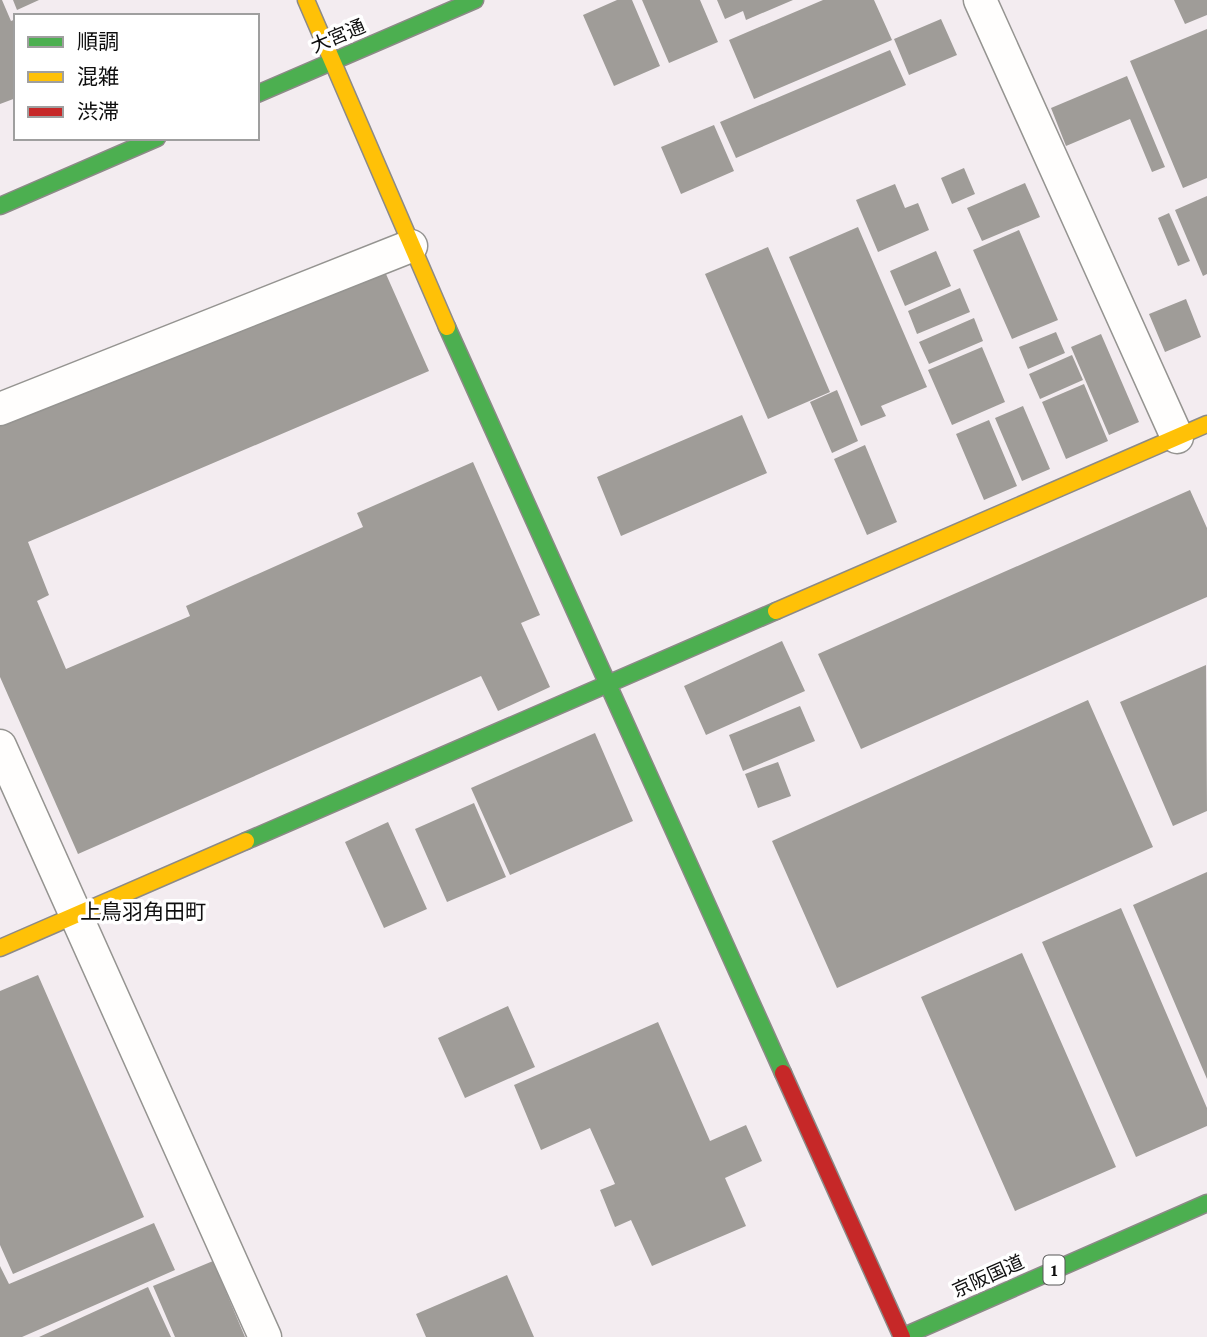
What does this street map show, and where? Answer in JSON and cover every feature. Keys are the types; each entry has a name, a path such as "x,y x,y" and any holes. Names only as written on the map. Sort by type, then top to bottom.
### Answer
{"main road":[{"path":"306,0 411,246 902,1337"},
{"name":"大宮通","path":"259,93 475,0"},
{"path":"0,206 152,140"},
{"path":"0,947 610,685 1207,424"},
{"name":"京阪国道","path":"902,1337 1207,1203"}],"street":[{"path":"980,0 1177,437"},
{"path":"0,409 411,246"},
{"path":"0,746 265,1337"}],"shaded area":[{"path":"0,0 1207,0 1207,1337 0,1337"}],"building":[{"path":"2,0 11,21 14,20 14,99 0,104"},
{"path":"13,0 39,0 17,10"},
{"path":"617,0 632,0 660,66 614,86 583,15"},
{"path":"642,0 700,0 718,42 669,63"},
{"path":"717,0 793,0 746,20 743,11 725,19"},
{"path":"823,0 874,0 892,40 754,99 729,40"},
{"path":"1174,0 1207,0 1207,15 1185,24"},
{"path":"941,19 957,55 909,75 894,39"},
{"path":"1207,29 1207,178 1183,188 1130,61"},
{"path":"890,50 906,85 736,158 720,122"},
{"path":"1127,76 1165,167 1152,172 1130,119 1066,146 1051,108"},
{"path":"714,125 734,171 681,194 661,147"},
{"path":"964,168 975,194 952,204 941,178"},
{"path":"1025,183 1040,217 982,241 967,208"},
{"path":"895,184 905,208 918,203 929,230 878,252 856,200"},
{"path":"1207,196 1207,274 1203,276 1175,210"},
{"path":"1169,213 1190,261 1178,266 1158,218"},
{"path":"858,227 927,387 881,406 886,416 861,426 789,257"},
{"path":"1019,230 1058,320 1012,339 973,250"},
{"path":"768,247 830,392 768,419 705,274"},
{"path":"936,251 951,286 905,306 890,271"},
{"path":"382,265 429,371 28,542 49,595 37,601 66,669 190,616 186,606 363,527 357,513 473,462 540,615 521,623 550,687 498,711 481,676 78,854 0,677 0,425"},
{"path":"960,288 970,312 917,334 908,311"},
{"path":"1186,299 1201,337 1165,352 1149,314"},
{"path":"974,318 983,341 929,364 919,342"},
{"path":"1056,332 1065,353 1028,369 1019,347"},
{"path":"1101,334 1139,422 1109,435 1071,347"},
{"path":"982,347 1005,402 952,425 928,370"},
{"path":"1072,355 1083,380 1040,399 1029,374"},
{"path":"1084,384 1108,441 1066,459 1042,402"},
{"path":"837,390 858,441 832,453 810,402"},
{"path":"1023,406 1050,469 1022,481 995,418"},
{"path":"742,415 767,473 621,536 597,477"},
{"path":"989,420 1017,486 984,500 956,434"},
{"path":"865,445 897,522 867,535 834,459"},
{"path":"1190,490 1207,528 1207,597 861,749 818,654"},
{"path":"782,641 805,691 706,735 684,686"},
{"path":"1206,665 1207,811 1173,826 1120,702"},
{"path":"1088,700 1153,847 837,988 772,841"},
{"path":"800,706 815,741 743,771 729,735"},
{"path":"595,733 633,821 510,875 471,788"},
{"path":"778,762 791,796 758,808 745,774"},
{"path":"474,803 506,877 447,902 415,829"},
{"path":"388,822 427,909 384,928 345,842"},
{"path":"1207,872 1207,1079 1133,905"},
{"path":"1121,908 1207,1108 1207,1126 1136,1157 1042,942"},
{"path":"1022,953 1116,1167 1015,1211 921,997"},
{"path":"38,975 144,1217 13,1274 0,1245 0,991"},
{"path":"508,1006 535,1067 465,1098 438,1038"},
{"path":"658,1022 710,1141 746,1125 762,1161 725,1178 746,1226 652,1266 631,1220 615,1227 600,1190 615,1184 590,1128 541,1150 514,1085"},
{"path":"154,1223 175,1270 22,1337 0,1337 0,1266 9,1284"},
{"path":"213,1261 245,1337 175,1337 153,1286"},
{"path":"507,1275 534,1337 426,1337 416,1314"},
{"path":"148,1287 171,1337 39,1337"}],"traffic: fast":[{"path":"259,93 475,0"},
{"path":"0,206 152,140"},
{"path":"447,327 783,1073"},
{"path":"246,841 776,611"},
{"path":"902,1337 1207,1203"}],"traffic: slow":[{"path":"306,0 447,327"},
{"path":"776,611 1207,424"},
{"path":"0,948 246,841"}],"traffic: jam":[{"path":"783,1073 902,1337"}],"district":[{"name":"上鳥羽角田町","path":"143,912"}]}
